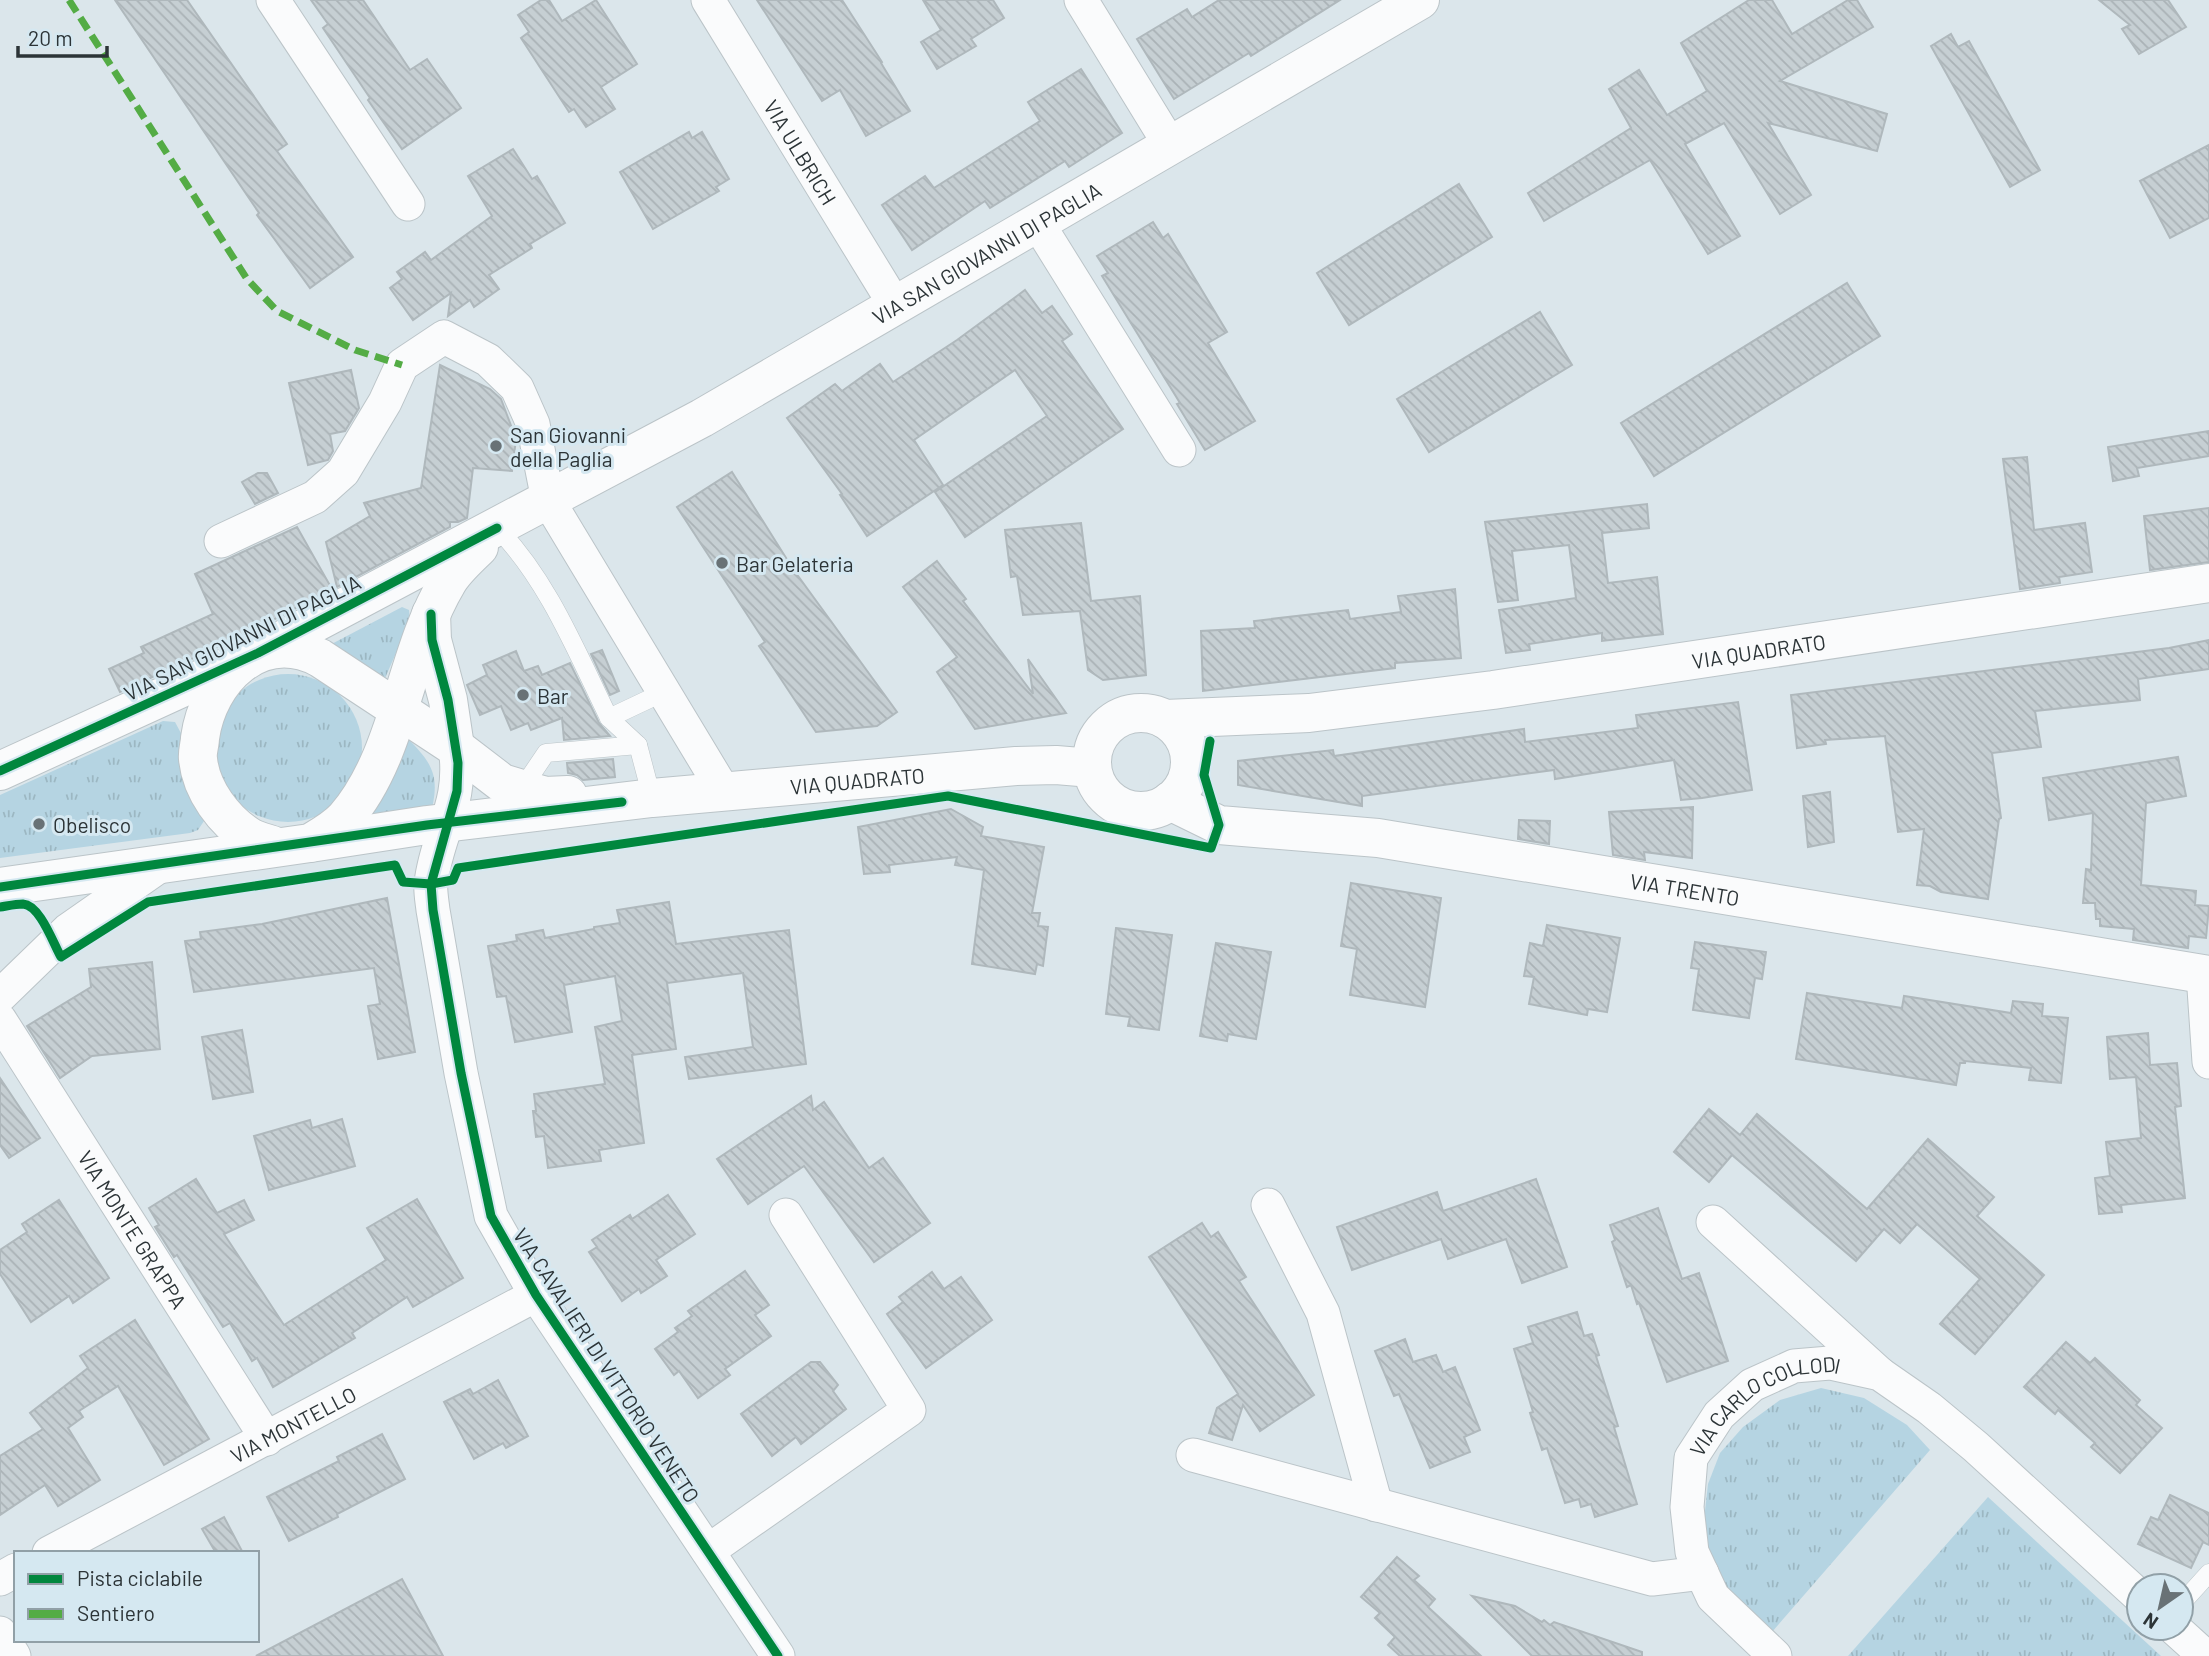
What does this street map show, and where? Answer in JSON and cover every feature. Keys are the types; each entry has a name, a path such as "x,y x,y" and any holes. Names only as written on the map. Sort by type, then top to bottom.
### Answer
{"street":[{"path":"273,0 408,204"},
{"name":"VIA ULBRICH","path":"708,0 895,305"},
{"path":"1081,0 1170,145"},
{"name":"VIA SAN GIOVANNI DI PAGLIA","path":"0,771 258,653 702,418 1170,145 1400,5"},
{"path":"1037,222 1179,450"},
{"path":"221,541 315,497 343,472 385,402 402,365 444,337 488,360 517,388 533,424 548,500 723,790"},
{"path":"497,528 448,580 431,614 397,709 380,761 365,791 343,820 293,844 251,838 227,817 207,791 198,758 202,726 215,694 232,670 258,653 285,647 304,650 397,709 455,747 502,783 545,796 588,795 637,800"},
{"name":"VIA QUADRATO","path":"0,887 449,823 723,790 1016,766 1092,768 1092,753 1107,726 1120,717 1135,713 1151,714 1165,719 1309,713 1507,688 2209,583"},
{"path":"431,614 432,639 448,700 455,747"},
{"name":"VIA QUADRATO","path":"1189,754 1210,741 1309,713"},
{"path":"1092,768 1097,784 1107,798 1122,807 1138,811 1155,809 1170,801 1186,780 1190,768 1185,740 1177,728 1165,719"},
{"name":"VIA CAVALIERI DI VITTORIO VENETO","path":"455,747 458,763 457,791 431,884 433,910 461,1073 491,1216 536,1294 778,1656"},
{"name":"VIA TRENTO","path":"1170,801 1219,825 1378,838 2206,974 2209,1062"},
{"path":"0,996 68,930 164,863"},
{"path":"53,879 63,891 71,911 68,930"},
{"name":"VIA MONTE GRAPPA","path":"0,1020 267,1438"},
{"path":"1268,1205 1323,1313 1376,1505"},
{"path":"708,1551 909,1410 786,1215"},
{"name":"VIA CARLO COLLODI","path":"1713,1222 1880,1374 1930,1408 1976,1447 2125,1583"},
{"name":"VIA MONTELLO","path":"54,1551 536,1294"},
{"name":"VIA CARLO COLLODI","path":"1775,1656 1713,1597 1692,1552 1687,1507 1691,1458 1718,1415 1752,1385 1794,1366 1830,1363 1880,1374"},
{"path":"1192,1455 1652,1579 1702,1573"},
{"path":"0,1633 14,1656"},
{"path":"2190,1642 2205,1656"}],"lane":[{"path":"497,528 517,548 534,575 609,718 638,744 637,800"},
{"path":"609,718 664,692"},
{"path":"521,790 547,753 638,744"},
{"path":"2195,1588 2209,1573"}],"green space":[{"path":"402,607 409,610 410,621 382,685 326,647"},
{"path":"288,674 316,680 340,696 356,720 362,748 356,776 340,800 316,816 288,822 260,816 236,800 220,776 214,748 220,720 236,696 260,680"},
{"path":"163,721 175,722 183,737 204,821 198,830 0,858 0,795"},
{"path":"404,735 423,755 433,773 435,793 429,820 352,831"},
{"path":"1821,1388 1864,1398 1907,1425 1930,1450 1772,1632 1725,1585 1709,1556 1704,1520 1708,1484 1720,1453 1743,1427 1780,1400"},
{"path":"1988,1497 2125,1623 2125,1642 2146,1642 2161,1656 1848,1656"}],"building":[{"path":"115,0 187,0 287,144 277,151 353,257 310,288 257,215 259,213"},
{"path":"311,0 363,0 410,70 427,59 461,108 402,149 323,28 328,24"},
{"path":"541,0 549,0 562,21 596,0 637,64 601,87 615,109 586,127 574,109 569,112 521,38 529,32 518,15"},
{"path":"757,0 842,0 910,111 866,136 840,90 822,101"},
{"path":"923,0 993,0 1004,18 971,39 976,46 937,69 921,42 941,30"},
{"path":"1219,0 1340,0 1251,56 1249,53 1174,99 1137,39 1187,9 1192,17"},
{"path":"1749,0 1772,0 1792,34 1848,0 1857,0 1873,27 1780,81 1887,114 1877,151 1768,123 1811,195 1780,214 1724,123 1685,144 1740,236 1708,254 1650,160 1544,221 1528,193 1631,128 1609,89 1639,70 1667,115 1707,91 1681,43"},
{"path":"2099,0 2168,0 2186,27 2139,54 2122,29 2130,25"},
{"path":"1951,34 1958,47 1969,41 2040,170 2010,187 1931,46"},
{"path":"1081,69 1122,133 1069,167 1065,161 990,208 985,201 912,250 882,205 925,176 934,188 1040,121 1028,102"},
{"path":"689,132 692,138 702,132 729,179 716,187 719,191 653,229 620,172"},
{"path":"2209,145 2209,218 2170,238 2140,181"},
{"path":"513,149 532,179 537,176 565,223 530,244 532,248 489,275 499,289 474,307 470,300 448,316 451,293 413,320 390,288 402,279 397,272 425,252 431,260 492,216 468,176"},
{"path":"1459,184 1492,237 1349,325 1317,273"},
{"path":"1153,222 1163,238 1168,234 1227,332 1208,343 1255,421 1205,450 1177,404 1180,403 1102,276 1108,273 1097,256"},
{"path":"1847,283 1880,336 1654,476 1621,423"},
{"path":"1025,290 1042,313 1052,306 1072,334 1062,341 1123,429 965,537 935,492 1047,416 1015,370 914,440 943,485 867,536 840,495 842,494 787,418 835,384 842,391 880,364 893,382 957,340"},
{"path":"1540,312 1572,365 1429,452 1397,399"},
{"path":"440,365 490,389 501,399 516,439 512,471 473,468 467,518 450,522 450,527 337,587 326,542 370,516 364,503 421,488"},
{"path":"351,370 359,408 345,431 330,434 333,451 328,460 308,465 289,383"},
{"path":"2209,431 2209,456 2137,468 2139,476 2113,481 2108,447"},
{"path":"2027,457 2034,530 2085,523 2092,572 2059,577 2060,583 2020,589 2003,459"},
{"path":"732,472 793,569 897,712 877,726 816,732 759,646 765,642 677,507"},
{"path":"258,473 267,473 278,493 255,504 242,482"},
{"path":"1647,504 1649,528 1602,533 1608,583 1657,577 1663,634 1602,641 1602,633 1529,644 1530,650 1506,653 1499,610 1576,598 1569,545 1512,551 1518,600 1498,602 1485,522"},
{"path":"2209,508 2209,562 2150,570 2144,516"},
{"path":"1081,523 1091,601 1140,596 1146,675 1103,680 1088,670 1080,611 1023,615 1017,576 1011,577 1005,530"},
{"path":"297,527 332,589 250,632 120,692 109,669 144,653 141,647 213,614 195,574"},
{"path":"937,561 966,599 963,601 1033,694 1028,659 1066,713 975,729 937,672 957,657 903,587"},
{"path":"1455,589 1461,658 1395,663 1395,668 1203,691 1201,631 1255,628 1254,621 1348,610 1350,619 1401,612 1398,596"},
{"path":"2209,640 2209,669 2138,679 2140,700 2035,711 2041,747 1992,753 2001,818 1988,899 1941,892 1930,886 1917,885 1924,829 1898,832 1885,736 1825,740 1826,744 1797,748 1791,695 2169,648"},
{"path":"602,650 619,691 610,695 591,654"},
{"path":"516,651 524,671 538,666 542,675 570,663 599,723 610,736 564,740 562,718 531,730 528,723 511,730 501,706 480,715 467,685 487,675 483,665"},
{"path":"1738,702 1752,790 1681,800 1674,760 1555,779 1554,770 1362,796 1362,806 1238,785 1238,761 1333,750 1334,756 1524,729 1525,742 1638,728 1636,715"},
{"path":"2178,757 2186,796 2146,803 2141,885 2196,891 2195,905 2209,906 2206,938 2189,936 2188,948 2133,940 2134,929 2100,926 2100,919 2096,919 2095,903 2083,903 2086,869 2091,870 2093,813 2049,820 2043,778"},
{"path":"613,759 615,777 583,780 568,773 567,763"},
{"path":"1830,792 1834,842 1808,847 1803,796"},
{"path":"1693,807 1692,858 1644,852 1645,860 1613,855 1609,812"},
{"path":"951,809 983,827 981,836 1044,847 1032,913 1040,913 1038,926 1048,927 1043,966 1037,964 1035,974 972,964 984,870 955,865 957,857 889,865 890,872 864,874 858,827"},
{"path":"1519,820 1550,821 1549,844 1518,839"},
{"path":"1351,883 1441,898 1425,1007 1350,995 1357,949 1341,946"},
{"path":"387,898 415,1052 378,1059 368,1006 380,1004 374,968 194,992 185,941 201,939 200,932 262,924"},
{"path":"669,902 676,944 789,930 806,1064 689,1079 685,1057 753,1047 743,973 667,983 676,1049 632,1055 644,1143 599,1150 601,1161 548,1168 544,1136 536,1137 534,1094 605,1084 595,1027 622,1021 615,976 564,985 572,1032 515,1042 506,996 497,997 488,946 517,941 516,935 543,930 545,938 620,923 617,910"},
{"path":"1547,925 1620,938 1607,1012 1588,1009 1587,1015 1529,1004 1534,977 1524,976 1530,943 1543,946"},
{"path":"1116,928 1172,935 1159,1030 1128,1026 1130,1017 1106,1014"},
{"path":"1695,942 1766,952 1762,979 1755,978 1749,1018 1693,1010 1699,969 1691,968"},
{"path":"1216,943 1271,952 1256,1039 1228,1034 1227,1041 1200,1036"},
{"path":"152,962 160,1049 92,1056 60,1078 27,1026 91,987 89,969"},
{"path":"1807,993 1902,1008 1904,996 2011,1013 2013,1001 2043,1004 2042,1016 2068,1018 2061,1083 2029,1080 2031,1068 1965,1061 1960,1063 1956,1085 1796,1059"},
{"path":"242,1030 253,1092 213,1099 202,1037"},
{"path":"2148,1033 2150,1065 2177,1063 2181,1106 2175,1107 2185,1198 2121,1205 2122,1212 2099,1214 2095,1178 2110,1176 2106,1142 2141,1138 2136,1077 2110,1079 2107,1037"},
{"path":"0,1078 40,1138 9,1158 0,1145"},
{"path":"811,1096 813,1110 824,1102 869,1168 883,1158 930,1223 874,1262 804,1166 748,1204 717,1159"},
{"path":"1709,1109 1740,1135 1757,1114 1867,1209 1928,1139 1994,1197 1977,1216 2044,1275 1975,1354 1940,1324 1980,1279 1917,1224 1900,1243 1884,1229 1856,1261 1732,1155 1709,1182 1674,1152"},
{"path":"342,1119 355,1166 269,1190 254,1136 310,1120 312,1128"},
{"path":"196,1179 217,1213 244,1200 254,1220 224,1234 284,1325 386,1260 367,1228 417,1199 463,1278 413,1307 407,1297 352,1333 355,1338 273,1387 257,1358 252,1361 230,1323 223,1327 177,1255 174,1257 155,1227 159,1225 149,1208"},
{"path":"1536,1179 1567,1267 1522,1283 1506,1239 1448,1259 1441,1239 1352,1270 1337,1227 1437,1192 1443,1211"},
{"path":"668,1195 695,1234 656,1260 667,1276 641,1293 639,1289 622,1301 589,1252 597,1247 592,1240 630,1215 632,1219"},
{"path":"59,1200 109,1278 73,1303 69,1296 31,1322 0,1274 0,1250 27,1232 22,1224"},
{"path":"1658,1208 1682,1279 1699,1273 1728,1361 1667,1382 1639,1303 1637,1304 1631,1285 1627,1287 1612,1242 1615,1240 1610,1225"},
{"path":"1202,1223 1211,1237 1218,1232 1246,1277 1239,1281 1314,1395 1260,1431 1243,1405 1232,1440 1209,1433 1217,1408 1238,1394 1149,1257"},
{"path":"745,1271 769,1305 755,1315 771,1336 725,1369 730,1375 698,1398 679,1371 674,1375 655,1349 678,1332 675,1328 692,1316 688,1311"},
{"path":"932,1272 944,1289 961,1277 992,1320 926,1368 887,1314 903,1302 899,1297"},
{"path":"1577,1312 1584,1336 1592,1334 1599,1355 1596,1356 1618,1426 1614,1427 1637,1504 1595,1517 1591,1504 1581,1507 1579,1499 1565,1503 1547,1448 1542,1450 1514,1349 1533,1343 1528,1327"},
{"path":"135,1320 209,1439 164,1465 118,1386 79,1411 83,1417 68,1428 100,1480 58,1506 45,1485 0,1515 0,1456 43,1429 30,1413 88,1368 80,1356"},
{"path":"1405,1339 1413,1362 1436,1355 1443,1372 1455,1367 1480,1430 1464,1437 1470,1452 1430,1468 1399,1394 1394,1396 1375,1351"},
{"path":"2066,1342 2090,1363 2095,1358 2140,1400 2136,1405 2162,1428 2120,1473 2091,1447 2095,1443 2058,1410 2055,1414 2024,1387"},
{"path":"811,1362 820,1362 838,1385 833,1391 846,1409 801,1444 796,1437 772,1456 741,1414"},
{"path":"498,1380 528,1436 506,1448 503,1443 474,1459 444,1402 470,1389 473,1394"},
{"path":"382,1434 405,1479 289,1541 267,1497 339,1461 337,1457"},
{"path":"2170,1495 2209,1513 2209,1545 2203,1542 2191,1568 2138,1544 2151,1517 2158,1520"},
{"path":"224,1517 242,1551 215,1551 202,1529"},
{"path":"1397,1557 1419,1576 1414,1580 1435,1599 1428,1607 1481,1656 1400,1656 1388,1645 1395,1637 1375,1618 1380,1613 1361,1597"},
{"path":"402,1579 443,1656 256,1656"},
{"path":"1472,1596 1515,1606 1542,1622 1544,1620 1550,1625 1554,1622 1642,1652 1642,1656 1532,1656"}],"marked path":[{"path":"69,0 247,279 277,311 355,350 402,365"}],"cycle path":[{"path":"0,771 258,653 497,528"},
{"path":"431,614 432,640 448,700 458,763 457,791 431,884 433,910 461,1073 491,1216 536,1295 778,1656"},
{"path":"0,907 23,904 29,906 40,918 61,957 148,902 395,865 403,882 431,884 453,880 458,868 948,796 1211,848 1219,825 1204,775 1210,741"},
{"path":"0,887 427,825 622,802"}],"place":[{"name":"San Giovanni della Paglia","path":"496,446"},
{"name":"Bar Gelateria","path":"722,563"},
{"name":"Bar","path":"523,695"},
{"name":"Obelisco","path":"39,824"}]}
